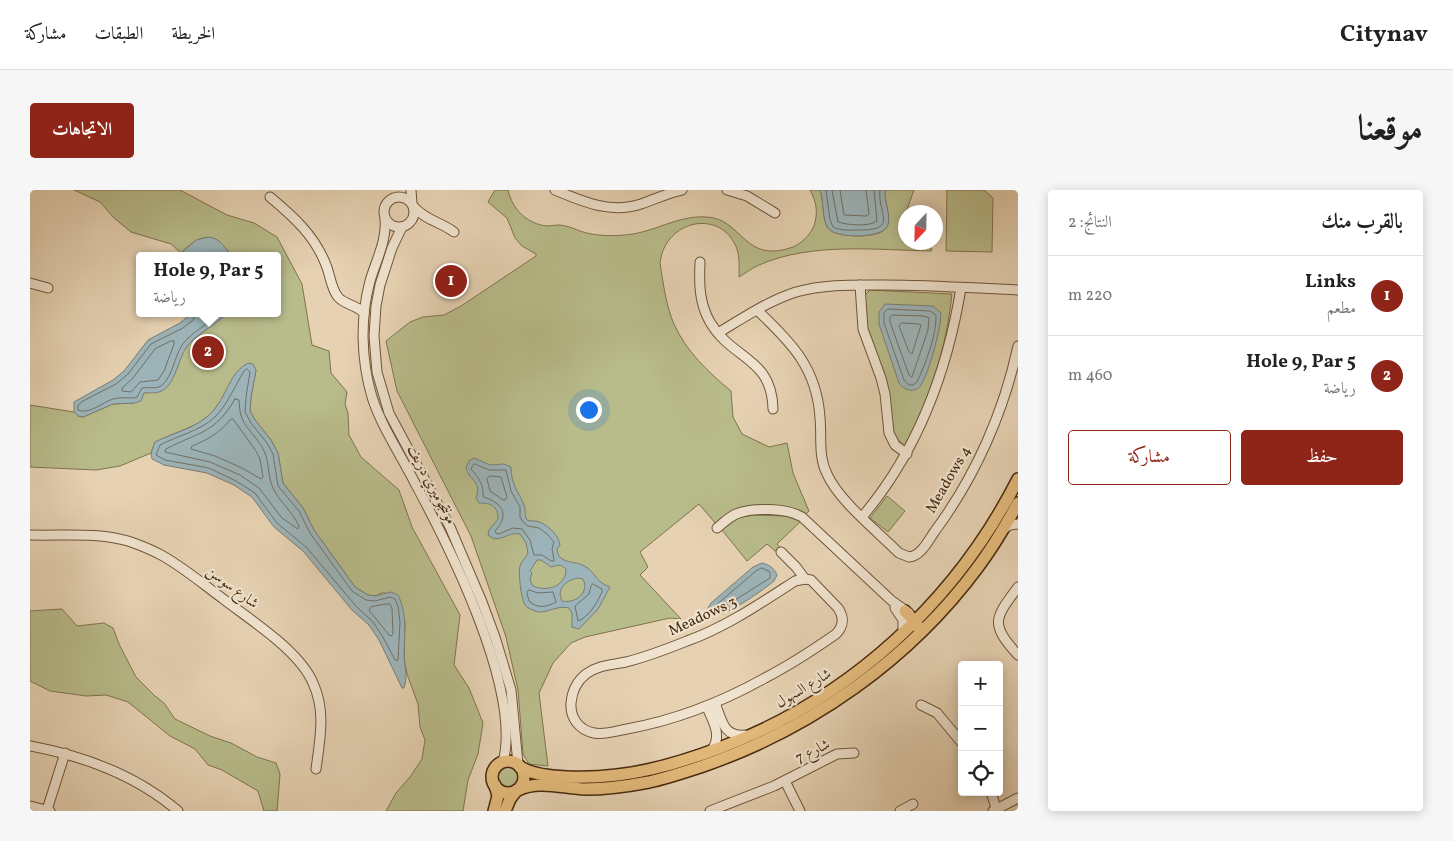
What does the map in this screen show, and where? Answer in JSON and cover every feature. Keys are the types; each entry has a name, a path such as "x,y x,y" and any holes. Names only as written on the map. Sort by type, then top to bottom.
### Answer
{"main road":[{"name":"شارع السهول","path":"519,765 538,774 586,777 648,770 711,751 795,713 836,688 881,654 924,613 952,583 971,557 996,518 1018,478"},
{"path":"1015,521 1007,510 1018,486"},
{"name":"شارع السهول","path":"517,790 534,785 584,789 650,782 708,764 759,744 807,719 840,698 889,661 918,634 959,592 1003,529 1015,521 1018,503"},
{"path":"889,661 917,630 918,626 905,611"},
{"path":"494,811 498,796 492,776 493,772 499,764 510,762 519,765 524,779 510,799 505,811"},
{"path":"495,785 504,792 517,790"}],"street":[{"path":"404,226 413,217 411,190"},
{"path":"555,190 599,207 627,207 652,195 682,190"},
{"path":"727,190 747,196 775,213"},
{"path":"435,222 392,226 383,214 385,205 396,194 413,205 423,216 446,226 454,232"},
{"path":"270,198 290,214 315,242 326,264 336,294 340,299 364,313"},
{"name":"مونتجوميري دريف","path":"385,219 384,238 364,313 366,373 379,417 444,539 473,606 497,677 504,708 506,750 503,762"},
{"name":"مونتجوميري دريف","path":"404,226 394,242 378,296 374,336 377,372 389,413 450,527 492,628 511,690 519,765"},
{"path":"700,262 700,288 708,317 718,333 765,375 773,396 773,409"},
{"path":"30,283 48,288"},
{"path":"718,333 757,310 795,293 839,285 1018,290"},
{"path":"860,285 861,320 885,394 888,433 895,445 907,454"},
{"path":"862,517 887,485 907,454 929,410 951,339 961,288"},
{"path":"350,304 361,302 367,297"},
{"name":"Meadows 4","path":"757,310 790,342 809,370 819,403 820,450 826,472 837,492 902,555 909,558 919,553 955,501 982,451 1005,393 1018,346"},
{"path":"717,528 732,516 750,510 794,513 802,517 905,611 912,614 924,613"},
{"name":"شارع سوسن","path":"30,535 88,535 127,541 145,547 179,566 277,640 303,666 313,681 319,698 322,716 316,768"},
{"path":"781,552 805,578"},
{"name":"Meadows 3","path":"805,578 811,580 841,612 842,621 839,630 788,666 711,705 664,720 604,734 595,733 579,726 574,720 571,706 574,689 579,681 593,670 627,662 689,641 732,620 796,581 805,578"},
{"path":"1018,587 1001,610 998,623 1002,636 1018,654"},
{"path":"892,601 903,620 903,634"},
{"path":"711,705 721,730 711,751"},
{"path":"921,706 936,713 958,738"},
{"path":"721,730 736,735 752,734"},
{"path":"30,746 65,753 112,770 155,794 178,811"},
{"path":"30,806 49,811 65,753"},
{"name":"شارع 7","path":"710,811 786,781 837,754 854,753"},
{"name":"شارع 7","path":"786,781 800,811"},
{"path":"992,796 996,810 1018,798"},
{"path":"900,811 913,804"}],"green space":[{"path":"74,190 180,190 227,215 254,223 277,237 302,284 312,345 329,351 331,373 347,392 345,404 348,413 349,435 361,457 399,490 412,527 460,615 454,665 469,688 483,723 478,754 468,780 463,811 386,811 396,793 422,759 425,740 420,727 418,704 407,674 404,659 405,622 384,592 375,596 368,595 355,587 314,530 303,508 283,483 278,453 250,411 256,370 233,379 211,414 197,424 155,442 151,453 120,466 96,470 30,467 30,405 74,412 78,416 83,417 113,404 134,403 144,393 150,392 174,375 182,353 190,342 223,317 281,317 281,252 228,252 219,242 213,239 202,238 180,252 171,244 131,232 114,218 100,202"},
{"path":"495,190 508,190 517,209 533,222 547,226 562,225 606,236 635,234 675,221 696,217 718,219 753,246 764,250 776,251 793,247 805,238 814,226 816,208 810,190 820,190 828,228 839,234 857,236 875,234 882,232 886,228 889,219 885,190 914,190 909,205 898,205 898,250 844,249 800,253 759,265 739,277 737,249 730,236 719,228 707,224 695,224 683,228 672,236 664,248 660,263 664,286 671,317 679,334 698,360 731,391 733,417 742,434 769,447 787,443 793,473 809,511 805,515 750,507 716,524 699,504 640,552 648,567 640,575 681,619 670,618 585,637 571,643 553,663 539,693 548,766 529,764 523,754 518,690 506,637 471,536 397,391 386,341 410,322 423,317 444,315 461,306 536,256 536,254 522,246 515,238 507,218 488,202"},
{"path":"947,190 984,190 993,198 992,252 946,251"},
{"path":"898,250 932,250 931,251"},
{"path":"870,290 952,294 946,335 936,373 905,447 891,432 885,380 865,320 865,295"},
{"path":"887,496 905,511 888,532 870,518"},
{"path":"753,515 785,516 801,521 777,544 780,547 775,551 767,544 747,561 722,530 738,518"},
{"path":"62,609 77,626 104,623 113,628 136,677 164,703 175,719 210,736 231,743 257,757 276,763 280,774 277,811 264,811 258,791 222,770 208,765 195,749 170,736 128,702 106,695 86,696 50,691 30,681 30,611"},
{"path":"508,765 517,768 520,777 517,786 508,789 499,786 496,777 499,768"}],"water":[{"path":"820,190 885,190 889,216 888,225 885,230 869,235 849,236 832,232 826,225"},
{"path":"212,238 219,241 228,252 182,252 196,240"},
{"path":"885,304 933,306 941,313 931,361 919,388 907,389 899,383 879,324 879,312"},
{"path":"187,317 223,317 189,344 170,384 165,389 157,393 144,393 141,401 113,404 83,417 78,416 74,412 74,402 113,380 124,371 148,340 180,323"},
{"path":"248,363 253,364 256,370 250,411 278,453 283,483 303,508 314,530 355,587 368,595 375,596 391,592 398,595 403,610 405,633 404,657 406,676 404,688 402,688 379,640 369,625 352,610 303,551 274,527 252,497 234,485 207,473 164,465 152,459 151,453 155,442 199,423 211,413 236,373"},
{"path":"474,458 490,465 504,464 511,467 514,483 525,507 527,520 540,522 555,534 560,545 557,549 561,558 586,567 598,580 610,587 598,609 579,629 572,627 572,613 569,608 561,607 539,612 525,605 521,592 519,569 528,553 526,543 520,534 511,534 496,539 488,535 489,530 498,519 498,514 493,506 479,503 476,498 477,485 466,468 469,461","holes":["537,560 541,560 551,567 559,565 564,567 566,569 563,580 554,587 538,588 533,586 530,580 532,573 530,571","578,578 583,579 585,584 583,593 572,601 562,601 560,593 563,586"]},
{"path":"762,563 775,570 777,575 774,581 732,609 715,615 709,614 708,608 711,603 753,567"}],"place":[{"name":"Links","path":"451,281"},
{"name":"Hole 9, Par 5","path":"208,352"}]}
